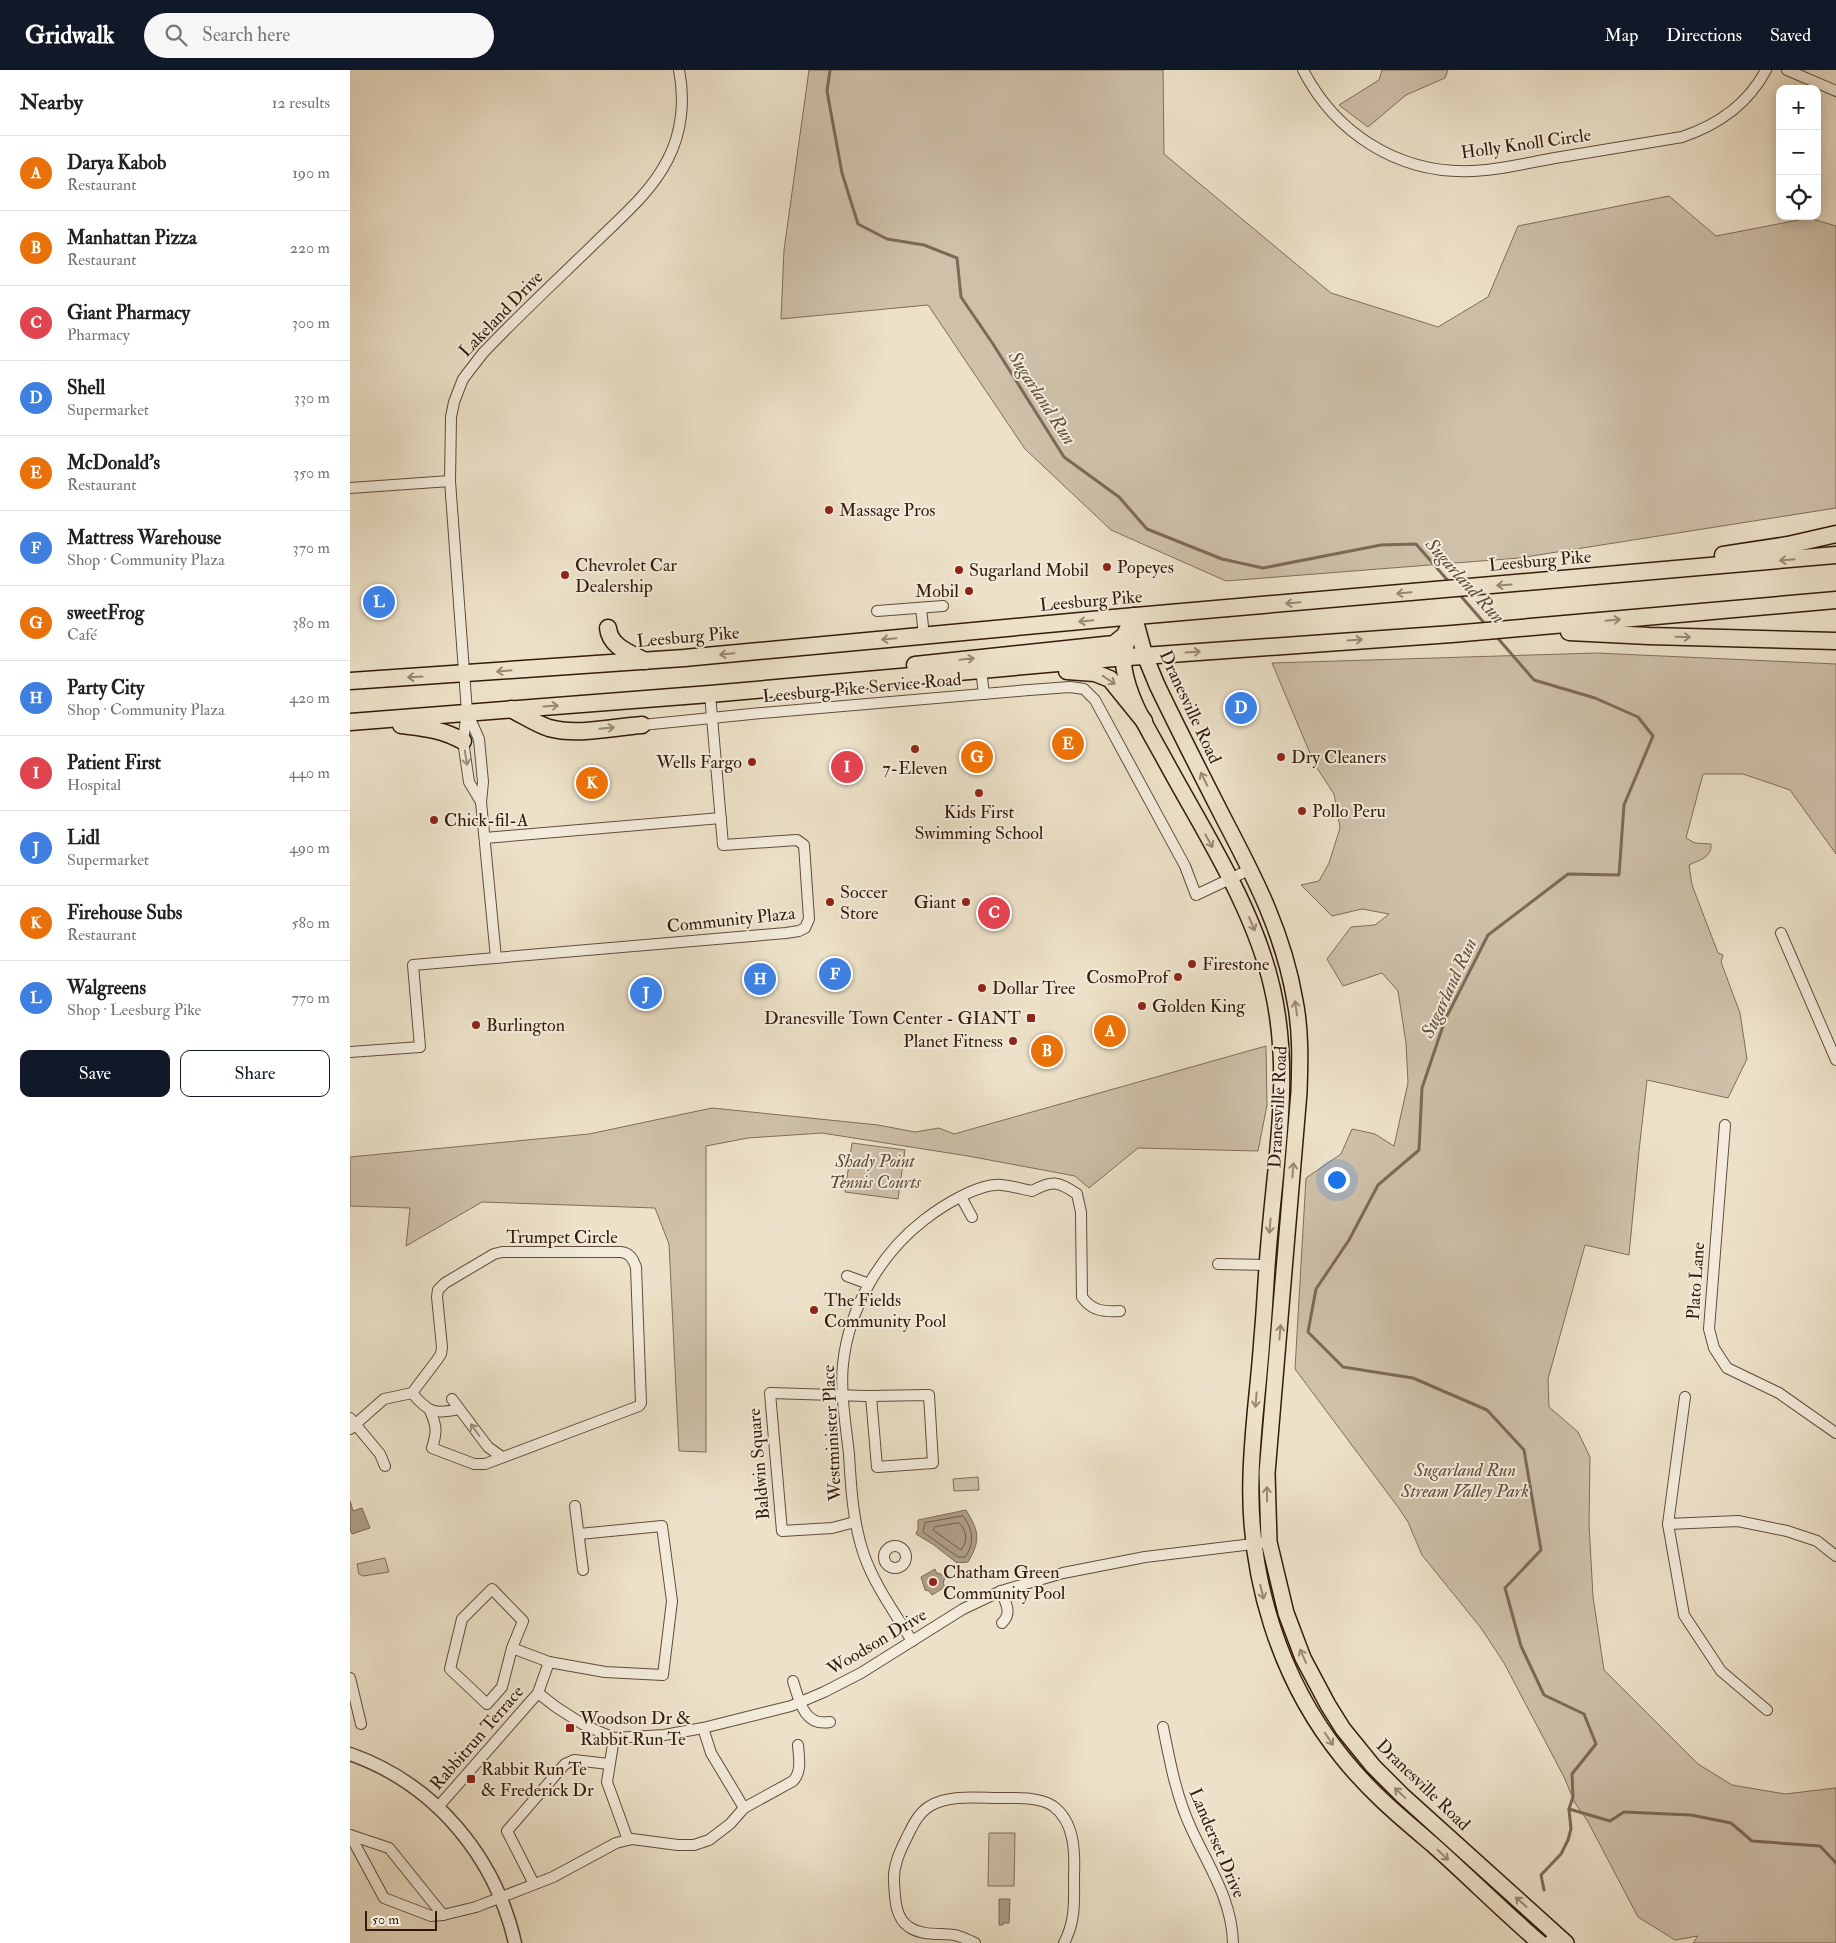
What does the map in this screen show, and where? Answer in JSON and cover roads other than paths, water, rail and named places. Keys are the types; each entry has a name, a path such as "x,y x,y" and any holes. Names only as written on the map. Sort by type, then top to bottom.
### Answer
{"highway":[{"path":"1538,582 1708,558 1788,545 1836,534"},
{"name":"Leesburg Pike","path":"350,681 463,675 645,661 1836,555"},
{"path":"358,722 710,694 1123,657 1452,634 1836,600"},
{"path":"815,684 886,669 953,660 1114,644 1125,635 1134,616"},
{"path":"608,628 612,642 645,661"},
{"path":"1512,628 1649,636 1836,641"},
{"path":"1010,668 1087,672 1103,675 1116,684 1144,721"},
{"path":"511,709 538,723 559,730 588,730 642,725"},
{"path":"358,722 428,728 448,733 463,741"}],"main road":[{"name":"Dranesville Road","path":"1134,616 1145,656 1169,710 1251,869 1276,930 1287,965 1295,1001 1300,1036 1299,1092 1267,1473 1269,1542 1286,1613 1314,1681 1344,1729 1387,1781 1557,1940"},
{"name":"Dranesville Road","path":"1134,616 1123,657 1128,683 1144,721 1250,919 1272,983 1281,1038 1282,1108 1276,1152 1252,1451 1251,1503 1253,1544 1267,1611 1290,1673 1306,1703 1339,1754 1394,1813 1432,1844 1540,1943"}],"street":[{"name":"Lakeland Drive","path":"467,712 450,481 452,409 463,379 492,343 632,207 660,173 673,148 681,122 682,96 679,70"},
{"name":"Holly Knoll Circle","path":"1303,70 1312,87 1339,121 1357,137 1374,148 1408,162 1430,168 1472,171 1682,137 1698,132 1713,125 1739,106 1766,70"},
{"path":"1787,70 1836,91"},
{"path":"350,488 450,481"},
{"path":"878,611 943,606"},
{"path":"921,608 924,636"},
{"path":"981,670 984,694"},
{"name":"Leesburg Pike Service Road","path":"642,725 712,717 984,694 1070,687 1084,689 1095,700 1180,858 1196,895 1230,880"},
{"name":"Community Plaza","path":"350,1052 420,1047 413,965 786,933 805,928 809,919 804,845 797,840 723,845 710,694"},
{"path":"467,712 463,741 469,782 481,802"},
{"path":"467,712 479,739 483,782 481,802 496,958"},
{"path":"485,838 721,818"},
{"path":"1230,880 1251,869"},
{"path":"1781,933 1836,1060"},
{"name":"Plato Lane","path":"1725,1124 1709,1329 1714,1348 1720,1359 1733,1372 1759,1382 1779,1393 1836,1433"},
{"name":"Westminister Place","path":"912,1640 881,1592 870,1570 855,1522 843,1365 845,1349 856,1313 868,1284 887,1256 916,1226 937,1210 981,1188 1001,1184 1032,1191 1046,1183 1064,1185 1077,1194 1080,1212 1082,1297 1088,1306 1097,1311 1120,1311"},
{"path":"961,1197 972,1217"},
{"name":"Trumpet Circle","path":"412,1393 441,1354 437,1297 438,1290 445,1283 494,1254 502,1252 621,1252 629,1254 636,1267 641,1403 639,1406 485,1464 474,1464 432,1448 436,1435 436,1424 430,1411"},
{"path":"1218,1264 1267,1265"},
{"path":"847,1276 868,1284"},
{"path":"385,1466 380,1454 352,1424 384,1399 412,1393 430,1411 441,1412 459,1409"},
{"name":"Baldwin Square","path":"844,1395 770,1393 782,1531 832,1528 855,1522"},
{"path":"844,1395 929,1395 933,1463 877,1467 871,1396"},
{"path":"1685,1397 1668,1524 1684,1615 1721,1671 1767,1710"},
{"path":"452,1399 488,1447 502,1457"},
{"path":"575,1506 584,1570"},
{"path":"1668,1524 1738,1521 1787,1531 1817,1541 1836,1556"},
{"path":"512,1648 549,1662 605,1672 663,1675 672,1601 662,1526 579,1534"},
{"name":"Woodson Drive","path":"538,1693 584,1725 614,1738 664,1735 703,1728 800,1703 847,1681 963,1609 1001,1591 1063,1573 1145,1557 1269,1542"},
{"path":"870,1570 885,1561"},
{"name":"Rabbitrun Terrace","path":"492,1589 523,1620 512,1648 502,1687 487,1704 450,1668 462,1618 492,1589"},
{"path":"1001,1591 1008,1613 1007,1619 1002,1623"},
{"name":"Rabbitrun Terrace","path":"438,1806 538,1693 549,1662"},
{"path":"350,1678 361,1724"},
{"path":"793,1681 800,1703 814,1722 830,1722"},
{"name":"Landerset Drive","path":"1163,1727 1181,1804 1191,1828 1220,1883 1230,1917 1233,1943"},
{"path":"703,1728 711,1753 744,1808"},
{"path":"614,1738 608,1782 628,1840"},
{"path":"350,1835 384,1898 431,1916 443,1916 476,1907 553,1877 616,1843 628,1840 694,1844 709,1840 730,1824 744,1808 793,1781 798,1776 798,1745"},
{"path":"350,1754 369,1761 404,1780 438,1806 470,1842 489,1872 501,1897 515,1943"},
{"path":"534,1884 507,1831 565,1764 574,1760 609,1764"},
{"path":"975,1943 956,1935 926,1934 916,1931 902,1921 897,1910 893,1876 902,1846 918,1818 930,1806 951,1799 1025,1799 1047,1803 1060,1814 1071,1833 1075,1861 1072,1926 1064,1943"},
{"path":"350,1835 389,1848 443,1916"}],"water":[{"path":"350,1501 353,1511 362,1508 370,1528 352,1534 350,1529"},
{"path":"966,1510 974,1524 977,1536 975,1548 968,1562 957,1563 916,1534 918,1520"},
{"name":"Chatham Green Community Pool","path":"935,1569 937,1574 939,1573 945,1577 943,1583 945,1587 932,1595 929,1591 925,1590 921,1577"},
{"path":"999,1899 1010,1899 1009,1923 1003,1923 1003,1925 999,1925"}],"waterway":[{"name":"Sugarland Run","path":"830,70 827,91 842,173 858,224 887,239 924,245 957,258 961,297 1064,457 1119,497 1147,529 1222,559 1263,568 1381,545 1416,544 1450,583"},
{"name":"Sugarland Run","path":"1459,594 1486,625"},
{"name":"Sugarland Run","path":"1495,635 1534,680 1595,698 1638,717 1653,736 1624,805 1619,875 1568,874 1488,935 1445,1020 1422,1088 1419,1150 1378,1185 1349,1240 1316,1289 1308,1332 1343,1367 1413,1378 1487,1410 1524,1450 1541,1550 1505,1588 1521,1646 1544,1695 1584,1714 1596,1744 1572,1774 1573,1797 1569,1809 1571,1829 1561,1854 1541,1875 1544,1890"},
{"path":"1569,1809 1610,1821 1624,1812 1691,1815 1731,1823 1752,1841 1820,1846 1836,1863"}],"place":[{"name":"Massage Pros","path":"829,510"},
{"name":"Popeyes","path":"1107,567"},
{"name":"Sugarland Mobil","path":"959,570"},
{"name":"Chevrolet Car Dealership","path":"565,575"},
{"name":"Mobil","path":"969,591"},
{"name":"Walgreens","path":"379,602"},
{"name":"Shell","path":"1241,708"},
{"name":"McDonald's","path":"1068,744"},
{"name":"7-Eleven","path":"915,749"},
{"name":"sweetFrog","path":"977,757"},
{"name":"Dry Cleaners","path":"1281,757"},
{"name":"Wells Fargo","path":"752,762"},
{"name":"Patient First","path":"847,767"},
{"name":"Firehouse Subs","path":"592,783"},
{"name":"Kids First Swimming School","path":"979,793"},
{"name":"Pollo Peru","path":"1302,811"},
{"name":"Chick-fil-A","path":"434,820"},
{"name":"Soccer Store","path":"830,902"},
{"name":"Giant","path":"966,902"},
{"name":"Giant Pharmacy","path":"994,913"},
{"name":"Firestone","path":"1192,964"},
{"name":"Mattress Warehouse","path":"835,974"},
{"name":"CosmoProf","path":"1178,977"},
{"name":"Party City","path":"760,979"},
{"name":"Dollar Tree","path":"982,988"},
{"name":"Lidl","path":"646,993"},
{"name":"Golden King","path":"1142,1006"},
{"name":"Dranesville Town Center - GIANT","path":"1031,1018"},
{"name":"Burlington","path":"476,1025"},
{"name":"Darya Kabob","path":"1110,1031"},
{"name":"Planet Fitness","path":"1013,1041"},
{"name":"Manhattan Pizza","path":"1047,1051"},
{"name":"The Fields Community Pool","path":"814,1310"},
{"name":"Chatham Green Community Pool","path":"933,1582"},
{"name":"Woodson Dr & Rabbit Run Te","path":"570,1728"},
{"name":"Rabbit Run Te & Frederick Dr","path":"471,1779"}],"park label":[{"name":"Shady Point Tennis Courts","path":"875,1171"},
{"name":"Sugarland Run Stream Valley Park","path":"1465,1480"}]}
